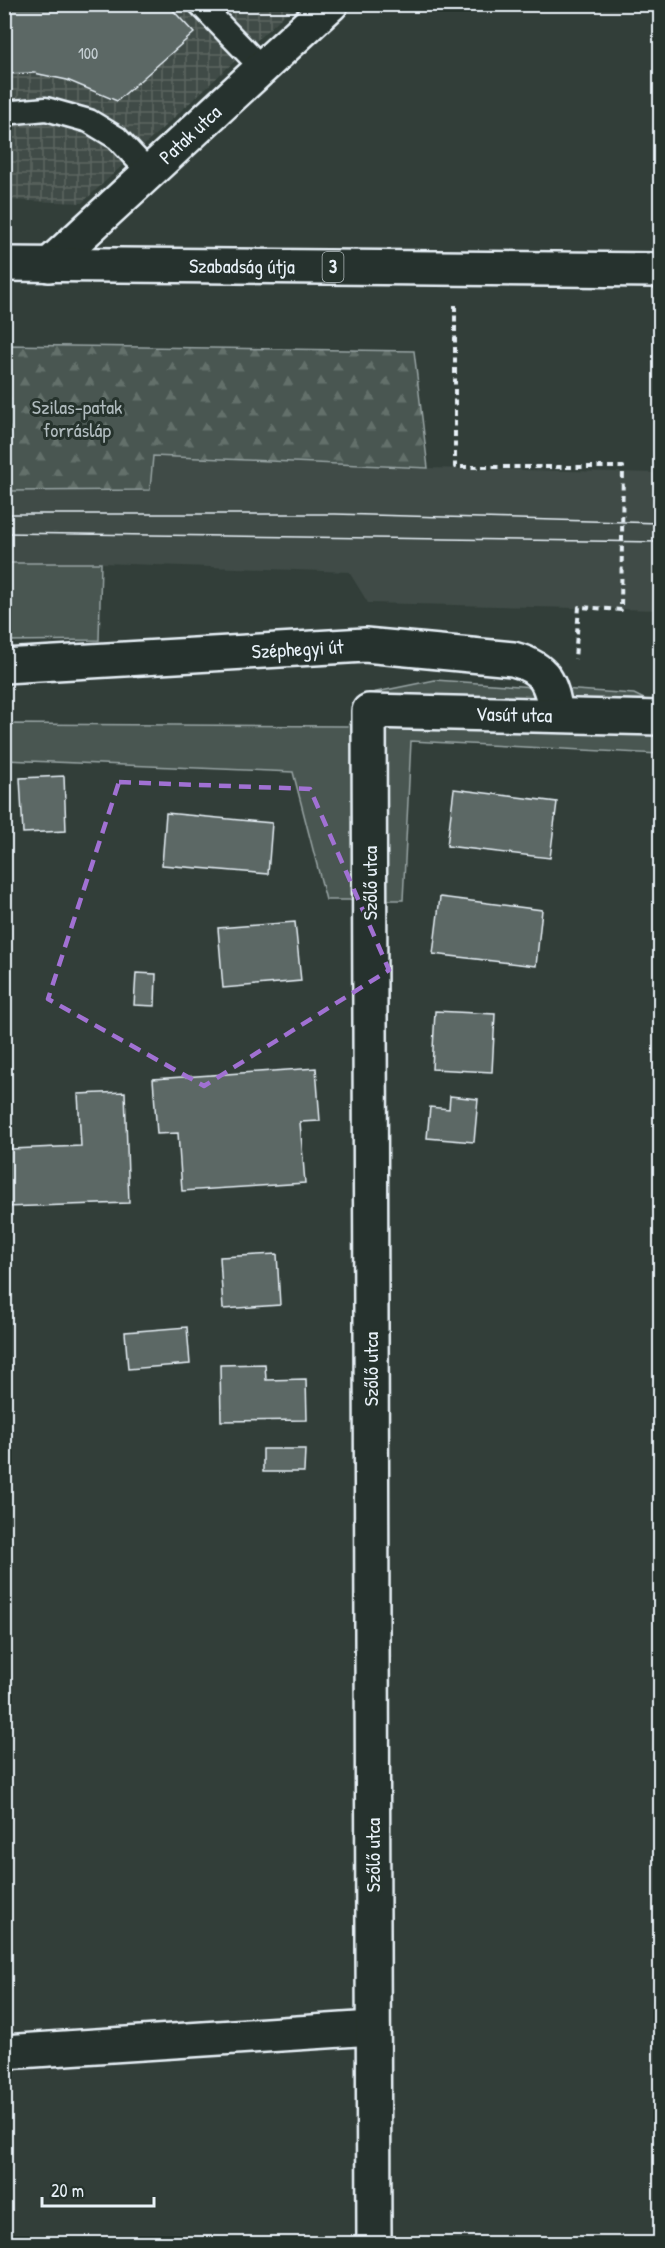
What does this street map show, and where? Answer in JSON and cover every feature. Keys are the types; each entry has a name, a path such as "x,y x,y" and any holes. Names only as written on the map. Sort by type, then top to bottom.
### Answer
{"street":[{"name":"Patak utca","path":"49,265 331,4"},
{"name":"Szabadság útja","path":"4,264 660,270"},
{"name":"Széphegyi út","path":"4,666 365,645 513,660 529,664 542,675 552,690 556,714"},
{"name":"Vasút utca","path":"369,711 660,718"},
{"name":"Szőlő utca","path":"369,711 374,2244"},
{"path":"4,2052 373,2028"}],"lane":[{"path":"200,4 262,68"},
{"path":"4,113 46,109 89,121 117,138 149,172"}],"path":[{"path":"455,268 455,467 623,467 621,610 579,607 575,661"}],"highlighted area":[{"path":"119,782 310,789 389,970 204,1086 48,999"}],"shaded area":[{"path":"5,5 295,5 82,203 5,200"},
{"path":"152,456 428,468 660,473 660,610 368,603 349,572 101,563 5,563 4,491 150,490"}],"green space":[{"name":"Szilas-patak forrásláp","path":"5,345 414,351 428,468 153,456 150,490 5,491"},
{"path":"4,563 101,563 99,640 5,641"},
{"path":"435,680 634,694 660,707 660,754 411,741 403,900 326,900 293,772 5,760 5,724 348,726 362,695"}],"building":[{"path":"4,4 167,4 194,33 117,101 67,80 34,73 4,74"},
{"path":"64,776 66,831 23,833 20,778"},
{"path":"454,789 557,802 550,858 447,846"},
{"path":"166,813 272,823 268,874 162,865"},
{"path":"440,897 542,910 536,966 433,954"},
{"path":"295,922 301,981 223,988 218,928"},
{"path":"136,973 156,974 155,1006 134,1005"},
{"path":"435,1011 495,1014 492,1072 432,1069"},
{"path":"316,1068 320,1121 300,1122 305,1183 182,1191 178,1133 157,1134 153,1079"},
{"path":"125,1092 129,1203 4,1207 4,1096 8,1096 11,1149 81,1146 78,1094"},
{"path":"450,1096 478,1099 474,1142 427,1138 430,1107 449,1109"},
{"path":"277,1254 280,1305 223,1309 220,1257"},
{"path":"187,1327 190,1364 128,1369 125,1332"},
{"path":"265,1364 266,1380 306,1379 307,1420 221,1421 220,1365"},
{"path":"263,1449 305,1449 304,1472 263,1472"}],"tram line":[{"path":"4,514 335,514 660,523"},
{"path":"4,533 660,542"}]}
